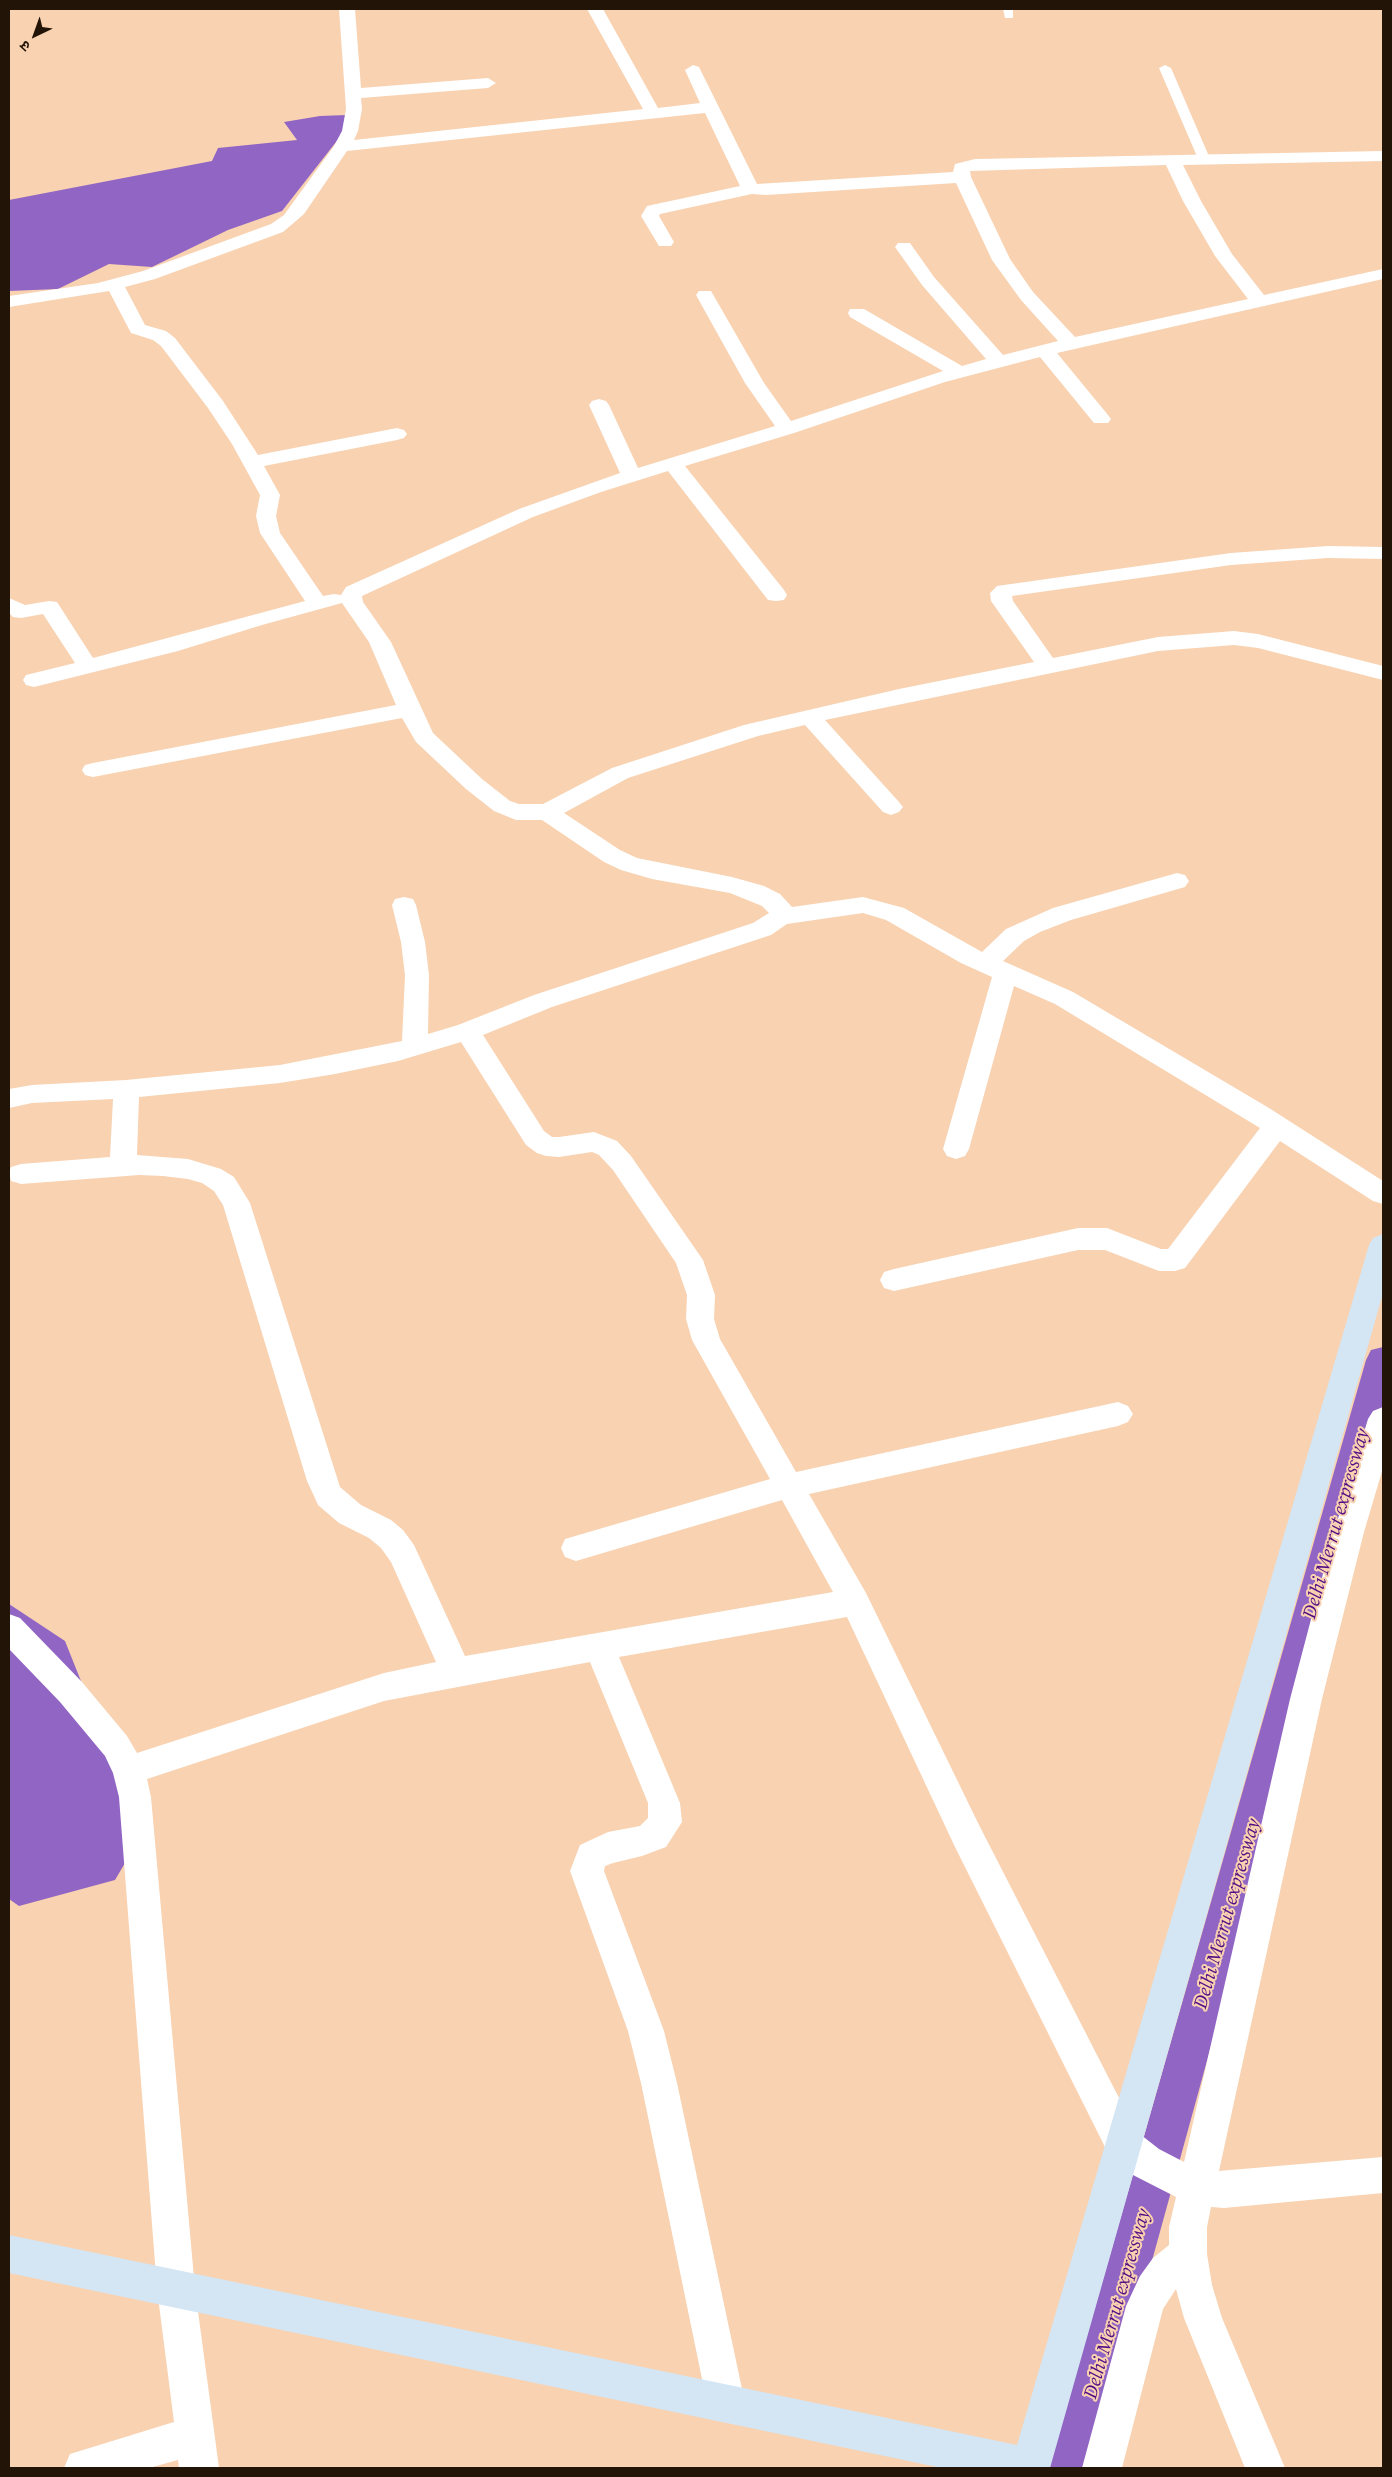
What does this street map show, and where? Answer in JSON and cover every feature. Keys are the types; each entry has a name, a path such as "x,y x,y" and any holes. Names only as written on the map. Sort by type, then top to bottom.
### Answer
{"street":[{"path":"9,300 114,284 149,275 277,228 298,210 342,146 350,131 354,109 347,9"},
{"path":"595,9 652,113"},
{"path":"693,70 746,183 752,189"},
{"path":"353,94 488,83"},
{"path":"342,146 711,107"},
{"path":"1071,344 1012,278 1001,260 962,177 961,168 975,164 1173,162 1383,156"},
{"path":"1173,162 1192,201 1224,256 1261,302"},
{"path":"664,242 650,216 653,210 752,189 766,190 962,177"},
{"path":"904,247 928,282 999,362"},
{"path":"34,680 170,646 254,620 351,596 361,588 526,513 959,372 1045,350 1383,274"},
{"path":"114,284 138,329 159,335 168,342 216,405 253,462 270,495 266,516 270,533 318,604"},
{"path":"705,295 755,383 787,429"},
{"path":"857,313 959,372"},
{"path":"1045,350 1101,419"},
{"path":"599,405 632,477"},
{"path":"253,462 397,434"},
{"path":"673,464 776,595"},
{"path":"1047,665 1002,601 1001,593 1231,559 1328,552 1383,553"},
{"path":"351,596 355,608 380,642 409,710 424,738 474,784 502,806 516,812 547,812 620,772 752,730 1047,665 1158,644 1234,638 1274,644 1383,673"},
{"path":"9,604 20,612 49,607 88,667"},
{"path":"94,770 409,710"},
{"path":"809,716 891,807"},
{"path":"547,812 612,856 629,864 652,871 732,885 755,892 771,900 781,909 782,917"},
{"path":"956,1149 996,968 1015,936 1031,926 1062,914 1177,881"},
{"path":"404,905 413,942 417,975 415,1047"},
{"path":"9,1098 32,1094 126,1089 280,1074 336,1065 415,1047 467,1031 543,1001 762,929 782,917 864,905 877,907 896,914 947,945 1064,998 1276,1126 1383,1194"},
{"path":"467,1031 535,1138 546,1146 559,1147 594,1142 608,1148 622,1163 689,1260 701,1295 700,1319 706,1340 855,1602 967,1836 1135,2153 1186,2183 1224,2190 1383,2175"},
{"path":"123,1167 126,1089"},
{"path":"894,1280 1078,1238 1107,1240 1159,1260 1175,1260 1276,1126"},
{"path":"21,1174 155,1166 188,1170 211,1176 224,1184 230,1191 236,1204 322,1481 329,1496 350,1514 380,1528 392,1539 402,1554 456,1672"},
{"path":"9,2254 1030,2467 1135,2153 1383,1245"},
{"path":"576,1548 788,1486 1118,1414"},
{"path":"1265,2468 1203,2318 1193,2285 1188,2254 1186,2183 1349,1532 1383,1418"},
{"path":"129,1770 384,1687 599,1646 855,1602"},
{"path":"9,1628 70,1692 111,1739 129,1770 135,1797 176,2289 197,2452 84,2468"},
{"path":"599,1646 664,1803 665,1822 654,1836 642,1841 608,1848 592,1856 587,1871 648,2040 662,2092 726,2403"},
{"path":"1102,2468 1145,2306 1153,2289 1166,2271 1188,2254"}],"lane":[{"path":"1165,68 1205,161"}],"shaded area":[{"path":"347,115 347,128 282,211 228,230 152,267 109,264 58,289 9,291 9,200 212,161 218,148 297,140 284,122 320,116"},
{"path":"9,1604 65,1641 122,1784 138,1841 115,1880 19,1906 9,1899"}],"waterway":[{"name":"Delhi Merrut expressway","path":"1072,2468 1383,1360"}]}
